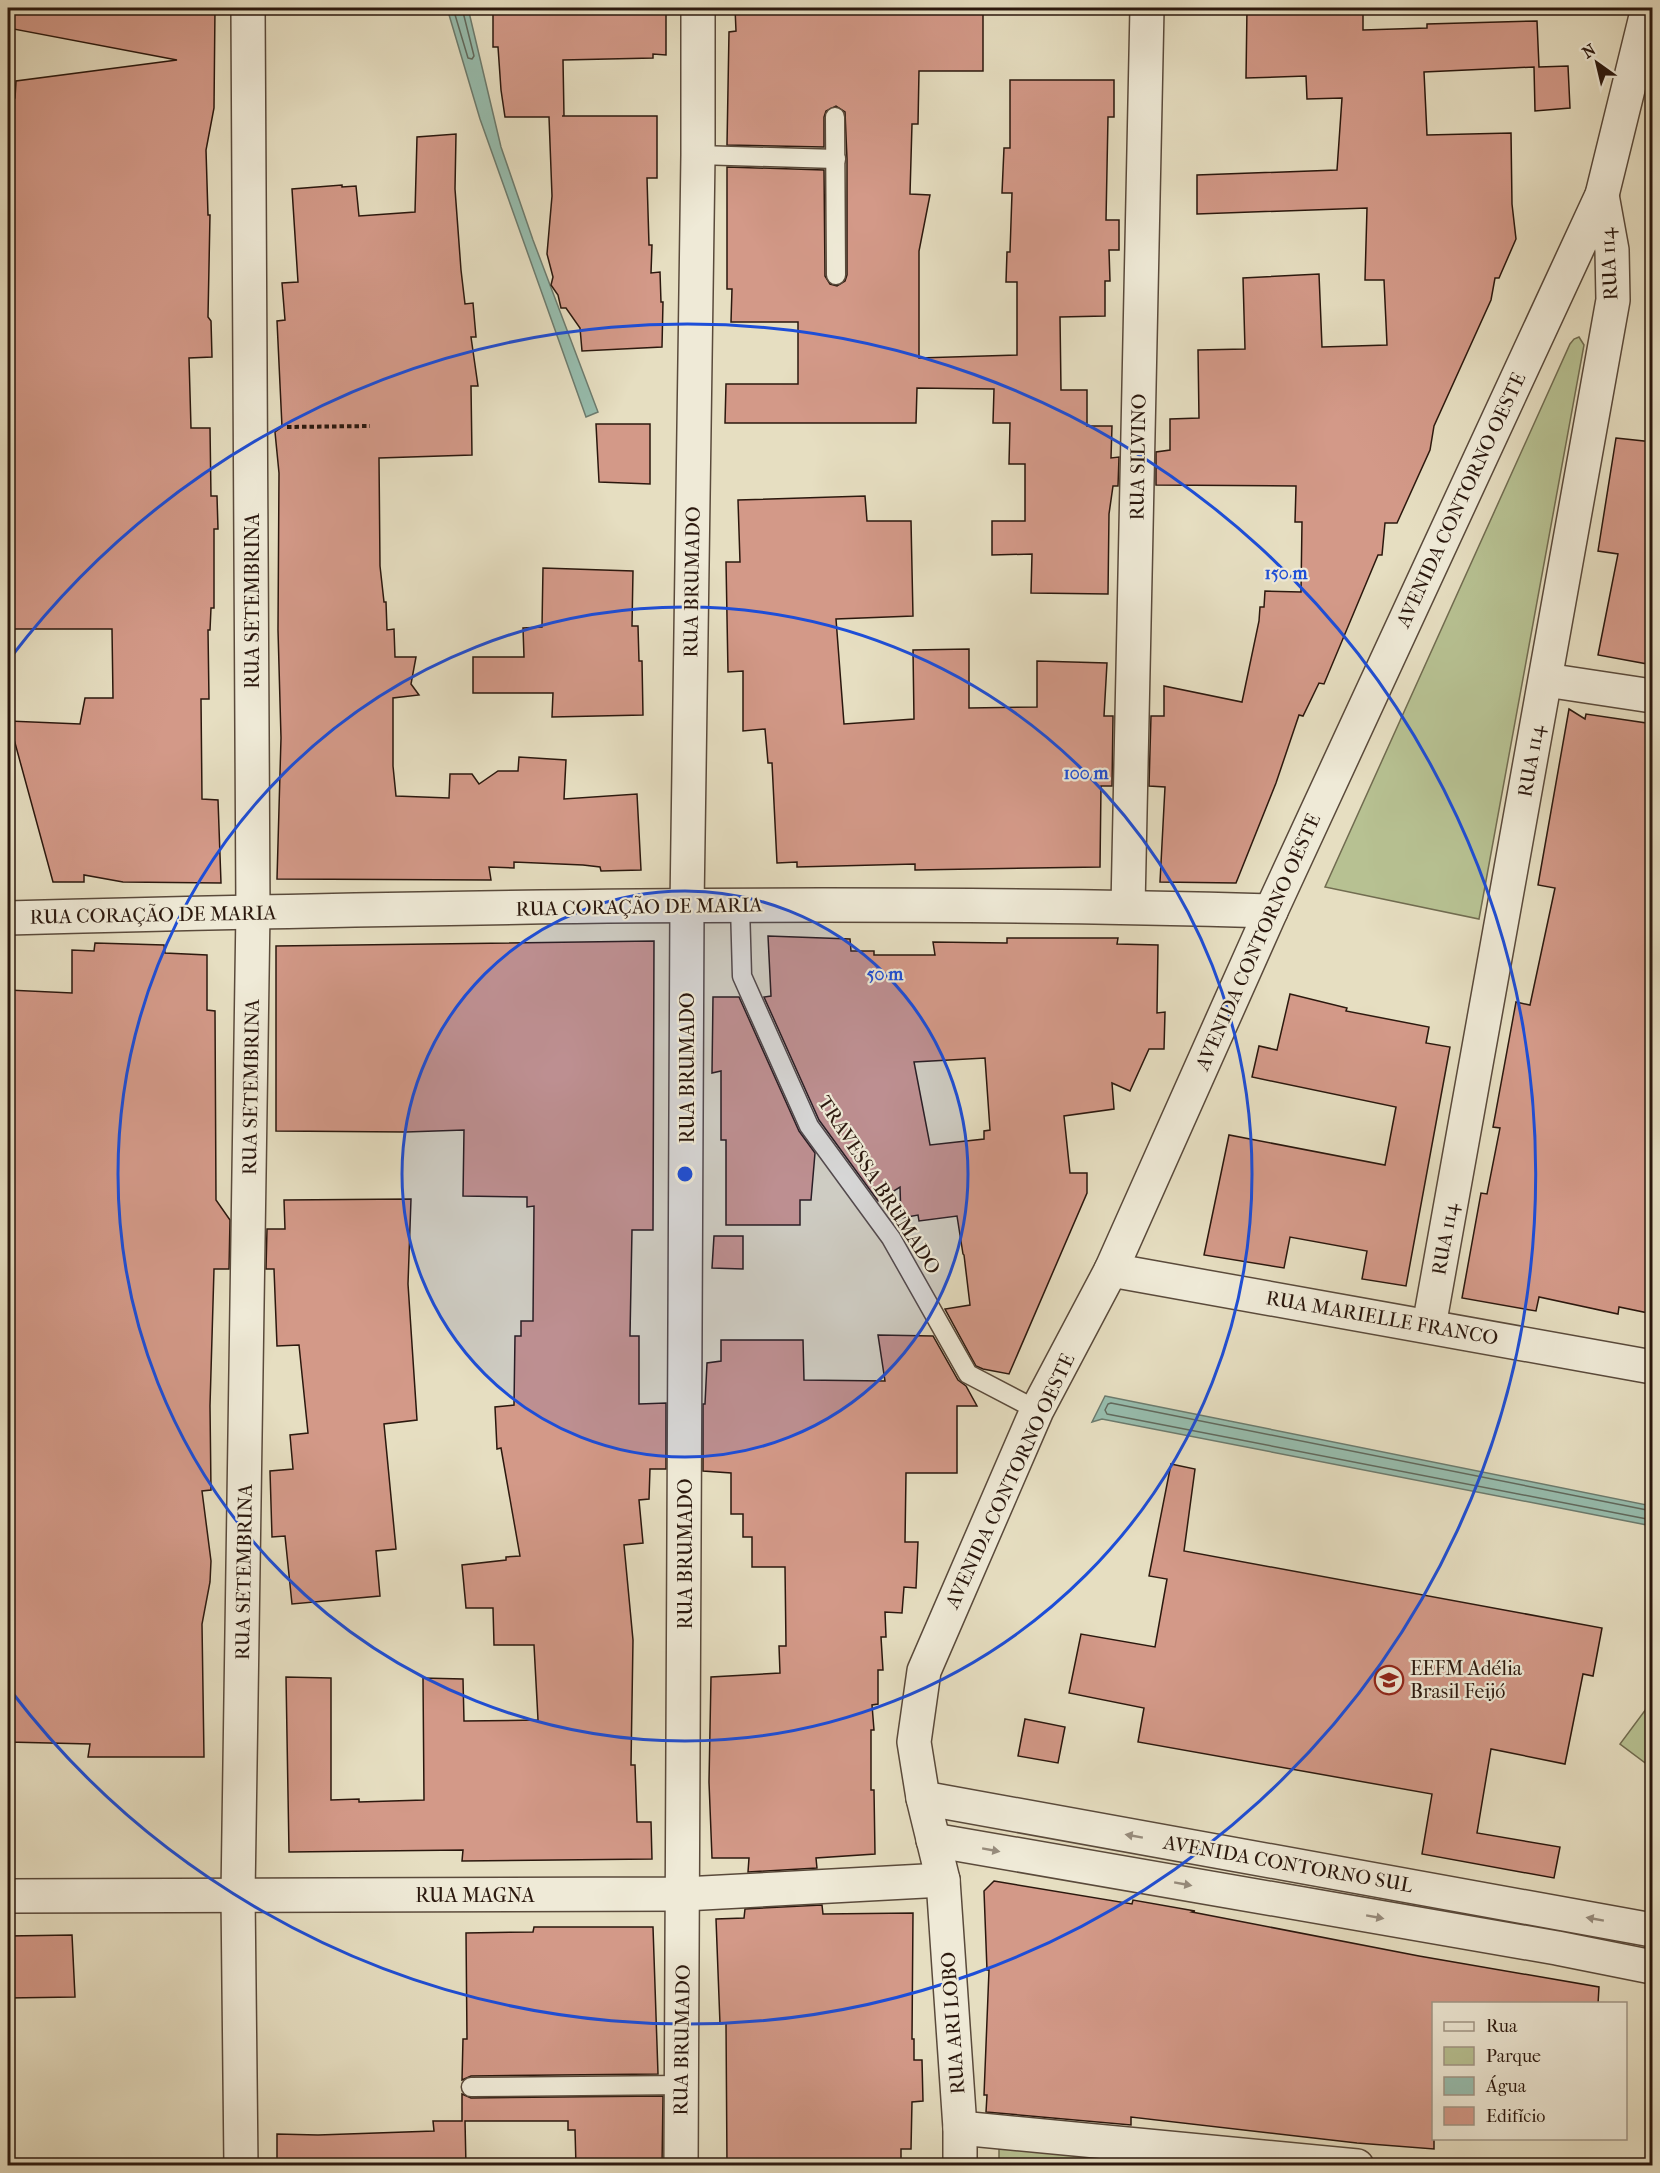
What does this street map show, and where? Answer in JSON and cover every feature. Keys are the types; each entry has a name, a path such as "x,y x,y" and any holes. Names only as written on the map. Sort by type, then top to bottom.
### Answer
{"street":[{"name":"RUA SETEMBRINA","path":"241,2166 238,1895 254,911 248,8"},
{"name":"RUA BRUMADO","path":"681,2166 687,906 698,155 698,8"},
{"name":"RUA SILVINO","path":"1128,906 1147,8"},
{"name":"AVENIDA CONTORNO OESTE","path":"943,1880 923,1798 914,1742 924,1671 1037,1410 1111,1270 1271,911 1602,195 1649,21"},
{"name":"RUA 114","path":"1429,1326 1613,300 1612,250 1602,195"},
{"path":"1545,680 1653,696"},
{"name":"RUA CORAÇÃO DE MARIA","path":"8,918 254,911 687,906 1128,906 1271,911"},
{"name":"RUA MARIELLE FRANCO","path":"1111,1270 1653,1367"},
{"name":"AVENIDA CONTORNO SUL","path":"923,1798 1653,1930"},
{"name":"AVENIDA CONTORNO SUL","path":"933,1840 1533,1944 1653,1967"},
{"name":"RUA MAGNA","path":"8,1896 684,1894 943,1880"},
{"name":"RUA ARI LOBO","path":"943,1880 960,2128 960,2166"},
{"path":"960,2128 1357,2166"}],"lane":[{"path":"835,117 836,275"},
{"path":"698,155 836,159"},
{"name":"TRAVESSA BRUMADO","path":"740,906 742,976 809,1126 891,1238 968,1374 1037,1410"},
{"path":"471,2087 682,2085"}],"path":[{"path":"285,427 370,426"}],"green space":[{"path":"1579,337 1584,345 1479,919 1325,887 1570,344"},
{"path":"1652,1701 1652,1768 1620,1744"},
{"path":"999,2142 1231,2166 999,2166"}],"water":[{"path":"447,8 468,8 501,147 533,240 598,412 586,417 480,119"},
{"path":"1105,1396 1652,1506 1652,1526 1102,1419 1092,1422"}],"building":[{"path":"8,8 215,8 214,108 206,150 208,215 210,215 208,317 211,321 212,357 189,358 191,428 210,428 211,496 217,496 218,529 214,529 214,608 211,608 210,630 208,630 209,699 201,699 202,799 218,800 221,883 123,882 84,875 84,882 53,882 9,721 80,724 85,698 113,698 112,629 8,629 8,97 15,98 16,81 177,60 8,28"},
{"path":"493,8 666,8 666,55 653,54 653,58 563,60 564,116 657,116 657,178 647,178 649,245 652,245 651,273 660,272 661,302 663,302 662,347 582,351 580,328 566,308 561,308 558,295 551,285 553,277 547,254 552,196 549,117 505,117 498,47 493,47"},
{"path":"735,8 983,8 983,71 919,71 918,124 912,124 910,194 930,195 919,251 919,358 1017,355 1017,282 1006,282 1007,252 1010,252 1012,193 1002,193 1004,148 1010,148 1010,80 1114,80 1114,117 1108,117 1106,220 1119,220 1119,250 1109,250 1110,281 1105,281 1105,316 1060,317 1061,390 1087,390 1087,426 1112,426 1111,458 1119,457 1118,486 1113,486 1109,514 1108,594 1031,593 1032,554 992,555 992,521 1025,521 1025,464 1009,464 1010,423 993,423 994,389 917,388 916,423 725,423 726,384 798,384 798,322 731,322 732,289 727,289 727,167 824,170 825,276 830,284 837,286 845,281 847,275 845,112 836,106 826,111 824,147 727,145 729,32 736,31"},
{"path":"1247,8 1363,8 1363,30 1427,28 1427,24 1537,21 1539,67 1568,66 1570,108 1535,111 1534,67 1424,72 1427,135 1511,133 1512,204 1516,239 1499,278 1495,278 1491,300 1434,426 1430,450 1397,523 1385,523 1382,555 1378,555 1324,684 1319,683 1303,716 1299,715 1276,783 1236,883 1160,882 1165,787 1149,786 1151,716 1164,716 1164,686 1242,702 1260,607 1264,607 1265,591 1301,592 1302,522 1295,522 1296,486 1156,485 1156,452 1170,450 1170,419 1199,418 1198,350 1245,349 1243,278 1319,274 1322,347 1387,345 1384,280 1365,280 1367,208 1197,214 1197,175 1337,170 1342,98 1307,99 1306,76 1246,78"},
{"path":"456,134 455,189 461,270 465,304 473,303 476,337 471,337 478,386 471,386 472,455 379,458 380,566 384,602 386,602 387,630 394,629 395,657 416,657 411,684 419,695 393,698 393,766 396,796 449,798 450,774 472,774 479,784 498,771 518,771 519,757 566,760 564,799 637,794 641,870 601,871 600,867 583,865 514,862 514,868 489,867 491,880 277,879 281,738 278,630 279,473 275,432 282,427 277,321 285,320 282,283 298,282 292,189 356,186 359,216 415,212 417,137"},
{"path":"596,424 650,424 650,484 599,482"},
{"path":"1616,438 1653,442 1653,665 1598,655 1618,554 1598,551"},
{"path":"865,496 867,521 911,521 913,616 836,619 844,724 914,719 913,650 969,649 969,708 1037,707 1037,661 1107,663 1104,716 1113,716 1112,786 1101,786 1100,867 915,870 915,864 797,867 797,862 777,863 772,763 768,763 765,729 743,731 743,671 728,672 726,562 740,562 738,500"},
{"path":"543,568 633,571 632,626 638,626 639,661 642,661 643,715 552,717 553,693 473,693 473,657 524,657 523,628 542,627"},
{"path":"1569,709 1585,719 1586,714 1653,724 1653,1314 1619,1307 1618,1314 1539,1297 1536,1311 1462,1298 1481,1193 1487,1194 1500,1128 1493,1127 1516,1002 1530,1005 1555,888 1538,885"},
{"path":"768,936 850,939 851,951 874,951 874,955 935,955 933,942 1007,943 1007,938 1118,938 1117,944 1158,945 1157,1013 1165,1012 1164,1049 1149,1049 1130,1091 1112,1083 1114,1109 1064,1116 1070,1173 1087,1173 1087,1193 1009,1374 976,1366 945,1309 970,1305 957,1216 919,1221 918,1215 901,1218 900,1187 878,1201 819,1120 764,997 771,996","holes":["985,1058 990,1130 984,1131 984,1139 930,1145 914,1062"]},
{"path":"654,941 653,1230 632,1230 630,1336 639,1336 639,1404 666,1403 666,1469 650,1469 649,1499 639,1500 643,1543 624,1545 633,1640 631,1765 635,1765 637,1822 651,1822 652,1859 462,1861 463,1850 289,1852 286,1677 331,1678 331,1800 359,1799 359,1802 424,1800 423,1678 463,1679 464,1721 538,1720 534,1645 494,1645 493,1608 466,1608 462,1565 506,1560 506,1557 520,1556 501,1448 497,1449 495,1407 514,1405 515,1336 521,1336 521,1321 533,1321 534,1206 527,1207 527,1197 463,1196 464,1130 276,1131 276,946"},
{"path":"95,943 164,945 165,953 207,955 207,1010 215,1011 216,1200 230,1220 229,1269 214,1269 210,1406 211,1490 202,1491 211,1561 210,1582 202,1624 204,1757 88,1757 90,1744 8,1742 8,990 72,993 72,950 94,951"},
{"path":"1290,994 1347,1008 1346,1011 1429,1027 1426,1043 1450,1047 1406,1286 1362,1279 1367,1251 1290,1237 1284,1268 1204,1255 1229,1135 1385,1165 1396,1107 1252,1077 1259,1046 1277,1050"},
{"path":"713,997 739,997 799,1131 815,1153 811,1200 800,1200 800,1225 726,1225 726,1140 721,1140 721,1071 712,1073"},
{"path":"411,1199 408,1284 417,1420 384,1424 396,1549 376,1551 380,1596 292,1604 285,1536 272,1537 270,1471 293,1469 290,1435 308,1433 299,1345 277,1346 274,1269 266,1269 267,1229 285,1229 284,1200"},
{"path":"714,1236 743,1236 743,1269 712,1268"},
{"path":"878,1335 933,1336 958,1380 966,1386 977,1406 957,1406 957,1473 906,1473 905,1542 918,1542 916,1588 904,1587 902,1613 885,1612 886,1637 881,1637 883,1670 878,1670 878,1704 872,1705 874,1730 871,1730 871,1790 874,1790 875,1854 816,1858 817,1868 748,1872 749,1858 712,1858 709,1782 711,1677 780,1673 779,1646 786,1646 785,1567 752,1567 752,1537 743,1537 743,1514 731,1514 731,1473 703,1471 703,1404 705,1404 707,1363 721,1361 721,1340 803,1340 804,1380 885,1381"},
{"path":"1171,1464 1195,1469 1184,1551 1602,1628 1593,1676 1583,1674 1565,1764 1491,1749 1477,1833 1560,1847 1554,1878 1422,1854 1432,1794 1138,1742 1144,1708 1069,1693 1081,1634 1155,1647 1167,1579 1149,1576"},
{"path":"1025,1719 1065,1727 1058,1763 1018,1756"},
{"path":"994,1881 1132,1904 1133,1900 1195,1911 1192,1912 1419,1956 1599,1987 1598,2002 1432,2002 1432,2140 1434,2140 1434,2149 1357,2143 1131,2117 1131,2125 986,2112 987,2095 984,2095 989,1970 987,1970 984,1891"},
{"path":"822,1905 823,1914 913,1913 912,2039 914,2039 914,2060 922,2060 923,2101 912,2102 911,2149 901,2149 901,2166 727,2166 726,2023 720,2024 716,1919 744,1918 745,1909"},
{"path":"534,1927 653,1927 658,2074 471,2076 462,2080 463,2039 467,2039 466,1933 533,1932"},
{"path":"72,1935 75,1997 8,1998 8,1936"},
{"path":"462,2094 471,2098 663,2096 662,2166 576,2166 575,2130 568,2130 568,2121 465,2121 466,2166 277,2166 277,2134 434,2131 433,2121 462,2121"}],"place":[{"name":"EEFM Adélia Brasil Feijó","path":"1389,1680"}]}
